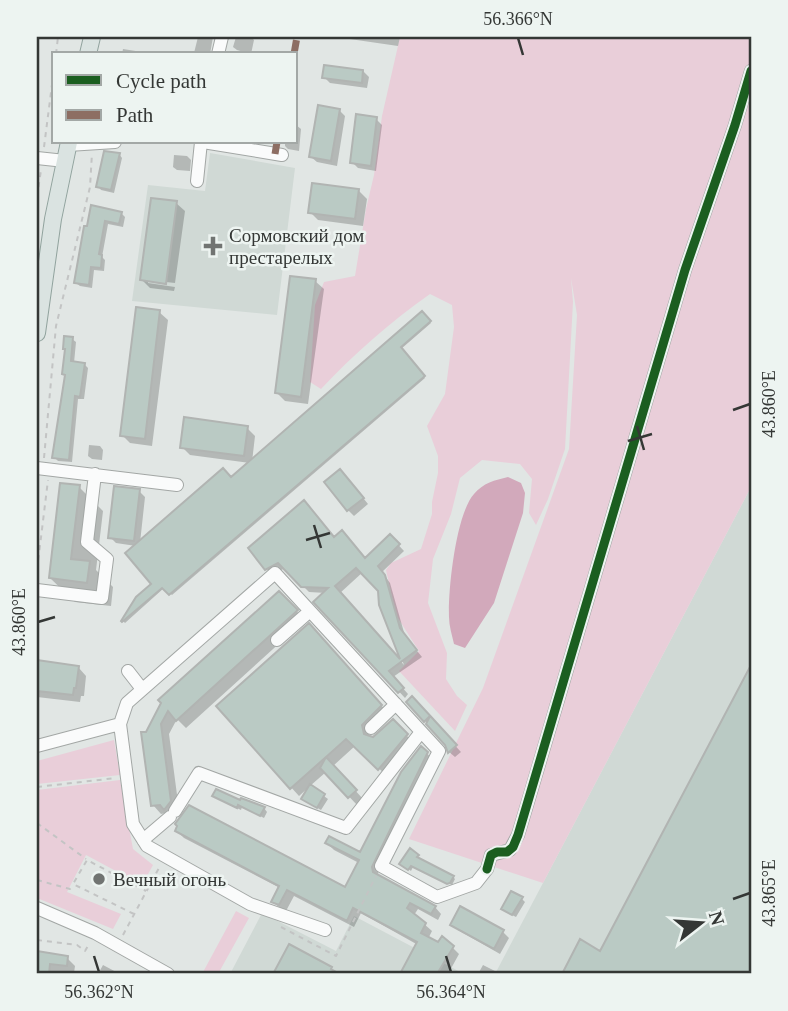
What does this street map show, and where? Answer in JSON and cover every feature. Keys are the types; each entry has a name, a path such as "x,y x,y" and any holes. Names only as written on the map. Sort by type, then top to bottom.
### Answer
{"main road":[{"path":"37,333 53,219 67,149"}],"street":[{"path":"325,930 250,904 147,846 133,824 120,724 127,703 275,573 439,751 382,866 437,897 476,883 487,869 491,855 507,852 513,847 685,270 751,71"},
{"path":"40,158 88,144"},
{"path":"197,181 202,144"},
{"path":"214,144 282,155"},
{"path":"40,468 177,485"},
{"path":"37,590 103,597 107,559 87,542 94,474"},
{"path":"278,640 310,611"},
{"path":"128,671 142,690"},
{"path":"371,728 396,704"},
{"path":"37,746 120,724"},
{"path":"143,840 173,814 199,773 346,828 421,732"},
{"path":"37,908 95,933 168,974"}],"path":[{"path":"37,197 52,82"},
{"path":"37,570 48,481 40,468 56,326 90,187 92,144"},
{"path":"37,787 127,777"},
{"path":"37,823 87,860 147,891"},
{"path":"121,939 165,858"},
{"path":"37,880 71,889 87,860"},
{"path":"73,884 134,914"},
{"path":"37,940 78,945 85,951 95,933"}],"shaded area":[{"path":"400,37 751,37 751,487 543,883 409,839 483,688 569,449 577,315 571,278 573,302 565,449 536,525 529,513 532,479 520,464 482,460 460,478 451,514 433,559 428,603 447,653 446,679 457,696 467,705 455,731 399,671 419,651 396,615 386,570 391,563 421,549 432,514 438,456 427,426 445,394 454,327 452,305 430,294 373,339 321,389 310,382 315,305 324,282 355,276 382,116"},
{"name":"Сормовский дом престарелых","path":"210,153 295,168 277,315 132,301 148,185 205,191"},
{"path":"508,477 521,483 525,493 523,513 494,603 465,648 454,644 449,620 452,571 462,518 478,490"},
{"path":"751,487 751,974 495,974 543,883"},
{"path":"114,740 120,775 37,784 37,761"},
{"path":"120,780 133,849 153,865 142,885 86,855 67,892 121,914 113,929 37,898 37,790"},
{"path":"236,911 249,918 218,974 202,974"},
{"path":"262,913 336,951 354,916 464,974 230,974"}],"building":[{"path":"324,65 363,70 362,83 322,78"},
{"path":"318,105 340,109 331,161 309,157"},
{"path":"356,114 377,117 371,166 350,163"},
{"path":"104,151 120,153 111,190 96,187"},
{"path":"312,183 359,189 355,219 308,213"},
{"path":"151,198 177,201 166,284 140,280"},
{"path":"91,205 122,212 119,224 105,221 99,254 102,255 101,268 91,267 89,285 74,283 84,226 87,226"},
{"path":"290,276 316,279 301,397 275,393"},
{"path":"136,307 160,310 145,439 120,436"},
{"path":"422,311 431,321 401,347 425,376 169,595 162,588 122,622 136,597 151,584 125,553 223,468 231,477"},
{"path":"64,336 73,337 71,361 85,363 80,397 75,396 69,460 52,458 65,375 62,374"},
{"path":"184,417 248,426 244,456 180,448"},
{"path":"340,469 364,498 347,511 324,482"},
{"path":"60,483 80,485 71,559 90,561 87,583 49,578"},
{"path":"114,486 140,489 134,541 108,538"},
{"path":"304,500 334,537 342,530 365,558 390,534 400,544 378,566 385,575 400,628 417,650 389,671 404,688 398,693 313,602 328,588 301,587 278,563 265,570 248,548","holes":["356,568 378,591 379,605 400,659 335,586"]},
{"path":"279,591 298,610 176,721 168,711 161,724 171,801 164,810 160,805 151,806 141,732 146,732 161,703 158,700"},
{"path":"309,623 382,705 362,725 364,734 373,737 393,719 408,734 378,770 346,739 290,789 216,706"},
{"path":"37,660 79,666 73,695 37,691"},
{"path":"751,665 751,974 562,974 580,939 600,951"},
{"path":"412,696 457,745 448,753 445,745 426,724 430,716 424,722 406,702"},
{"path":"421,746 428,752 372,867 373,872 436,906 431,914 410,903 407,908 426,923 421,933 438,942 442,936 454,946 437,974 401,972 417,942 353,908 347,921 287,890 279,905 271,902 279,886 175,831 175,824 189,805 345,887 359,860 325,843 329,836 360,852 401,772"},
{"path":"326,757 357,790 348,798 320,768"},
{"path":"310,784 325,794 317,808 301,799"},
{"path":"216,789 265,807 260,816 238,805 237,808 212,796"},
{"path":"410,848 419,855 417,857 454,876 450,883 447,884 411,866 408,870 399,864"},
{"path":"511,891 523,897 512,915 501,909"},
{"path":"460,906 504,930 494,949 450,925"},
{"path":"289,944 332,967 331,969 340,974 273,974"},
{"path":"37,951 68,956 67,966 50,964 49,974 37,974"}],"marked path":[{"path":"294,52 297,37"},
{"path":"275,154 277,144"}],"cycle path":[{"path":"487,869 491,855 507,852 513,847 518,835 685,270 751,71"}],"place":[{"name":"Сормовский дом престарелых","path":"213,246"},
{"name":"Вечный огонь","path":"99,879"}]}
